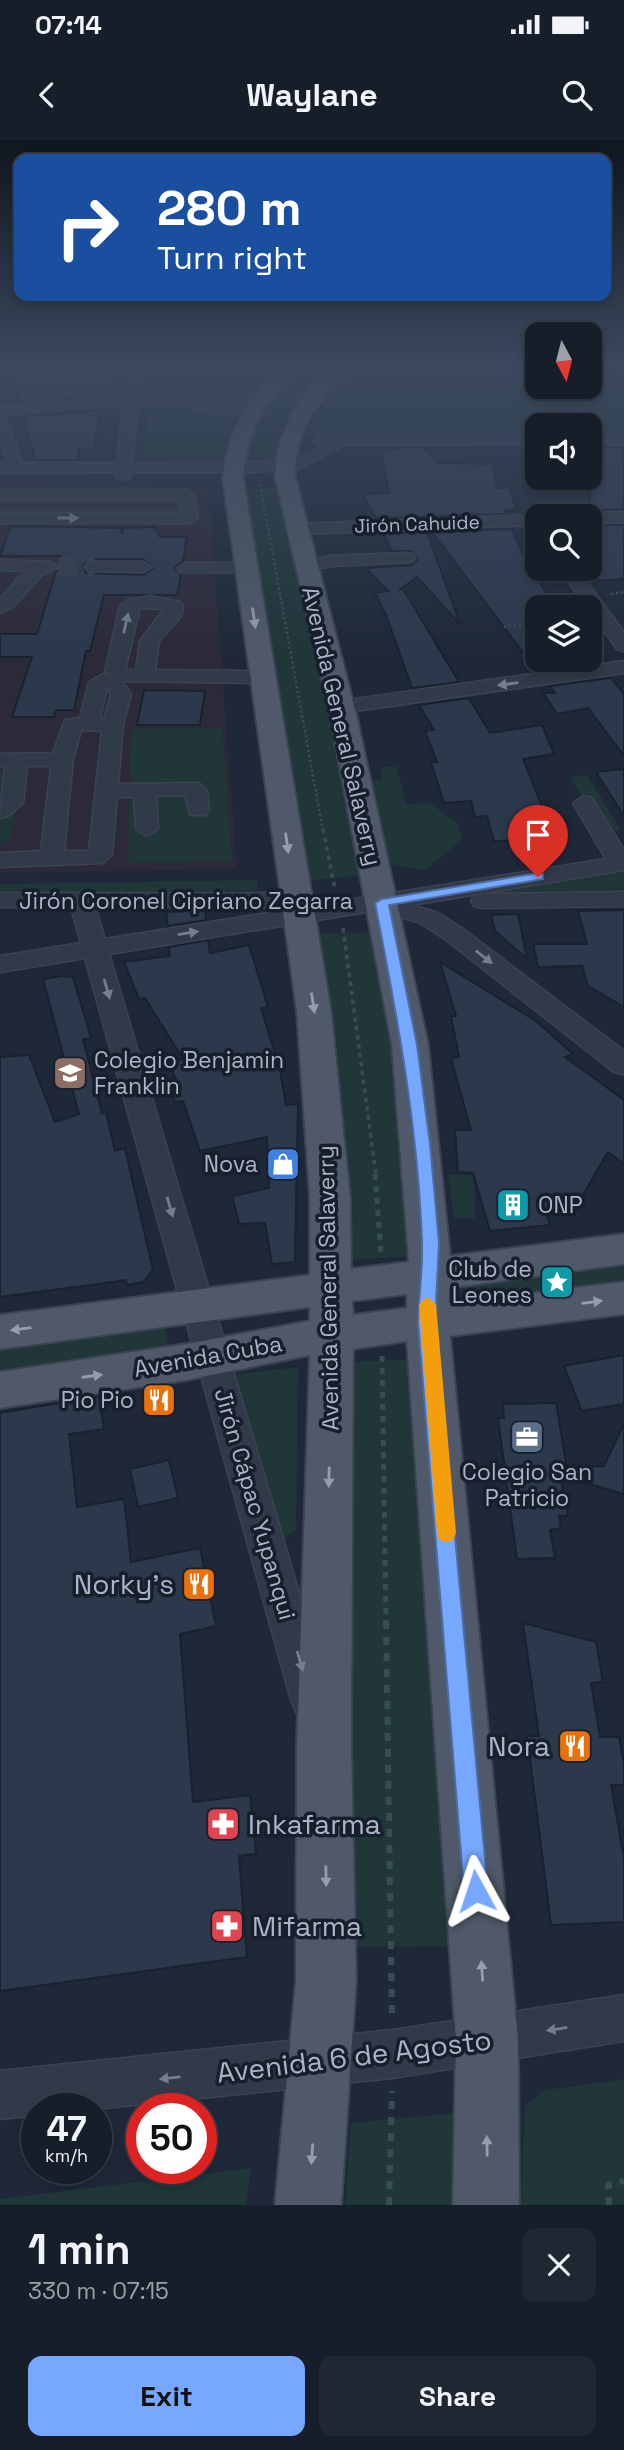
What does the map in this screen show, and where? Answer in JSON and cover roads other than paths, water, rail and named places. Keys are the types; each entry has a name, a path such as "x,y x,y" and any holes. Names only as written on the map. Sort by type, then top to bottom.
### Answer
{"main road":[{"name":"Avenida General Salaverry","path":"236,459 233,473 246,568 266,687 322,1074 330,1312 324,1744 326,1981 308,2205"},
{"name":"Avenida General Salaverry","path":"286,459 285,471 297,528 340,700 413,1070 430,1243 427,1299 486,2039 486,2205"},
{"name":"Avenida Cuba","path":"0,1390 196,1333 264,1298 330,1312 427,1299 624,1249"},
{"name":"Avenida Cuba","path":"427,1299 624,1298"},
{"name":"Avenida Cuba","path":"0,1332 196,1333 271,1344 330,1312"}],"street":[{"path":"123,472 124,459"},
{"path":"8,468 233,473 285,471 307,459"},
{"path":"0,476 123,472"},
{"path":"0,495 186,495 190,517 0,518"},
{"path":"602,518 624,517"},
{"name":"Jirón Cahuide","path":"297,528 525,522"},
{"path":"306,566 331,561 406,558"},
{"path":"0,565 50,567 26,577 16,595 0,607"},
{"path":"94,567 143,567"},
{"path":"177,568 246,568"},
{"path":"577,581 624,645"},
{"path":"0,860 95,858 100,854 113,725 121,694 114,677 130,606 139,602 160,602 174,606 172,616 157,626 149,638 145,676"},
{"path":"340,700 624,667"},
{"path":"89,724 96,686 114,677 145,676 266,687"},
{"path":"52,858 62,759 72,724 113,725"},
{"path":"0,811 12,803 9,760 62,759"},
{"path":"106,791 194,789 198,810"},
{"path":"145,790 147,829"},
{"path":"0,964 95,948 298,907 382,903 622,863 584,803"},
{"name":"Jirón Coronel Cipriano Zegarra","path":"382,903 624,899"},
{"name":"Jirón Coronel Cipriano Zegarra","path":"0,900 298,907"},
{"name":"Jirón Cápac Yupanqui","path":"81,900 196,1333 324,1744"},
{"path":"382,903 429,918 454,934 624,1065"},
{"name":"Avenida 6 de Agosto","path":"0,2095 319,2061 624,2018"}],"tunnel":[{"path":"58,567 94,567"}],"place":[{"name":"Colegio Benjamin Franklin","path":"70,1073"},
{"name":"Nova","path":"283,1164"},
{"name":"ONP","path":"513,1205"},
{"name":"Club de Leones","path":"557,1282"},
{"name":"Pio Pio","path":"159,1400"},
{"name":"Colegio San Patricio","path":"527,1437"},
{"name":"Norky's","path":"199,1584"},
{"name":"Nora","path":"575,1746"},
{"name":"Inkafarma","path":"223,1824"},
{"name":"Mifarma","path":"227,1926"}]}
